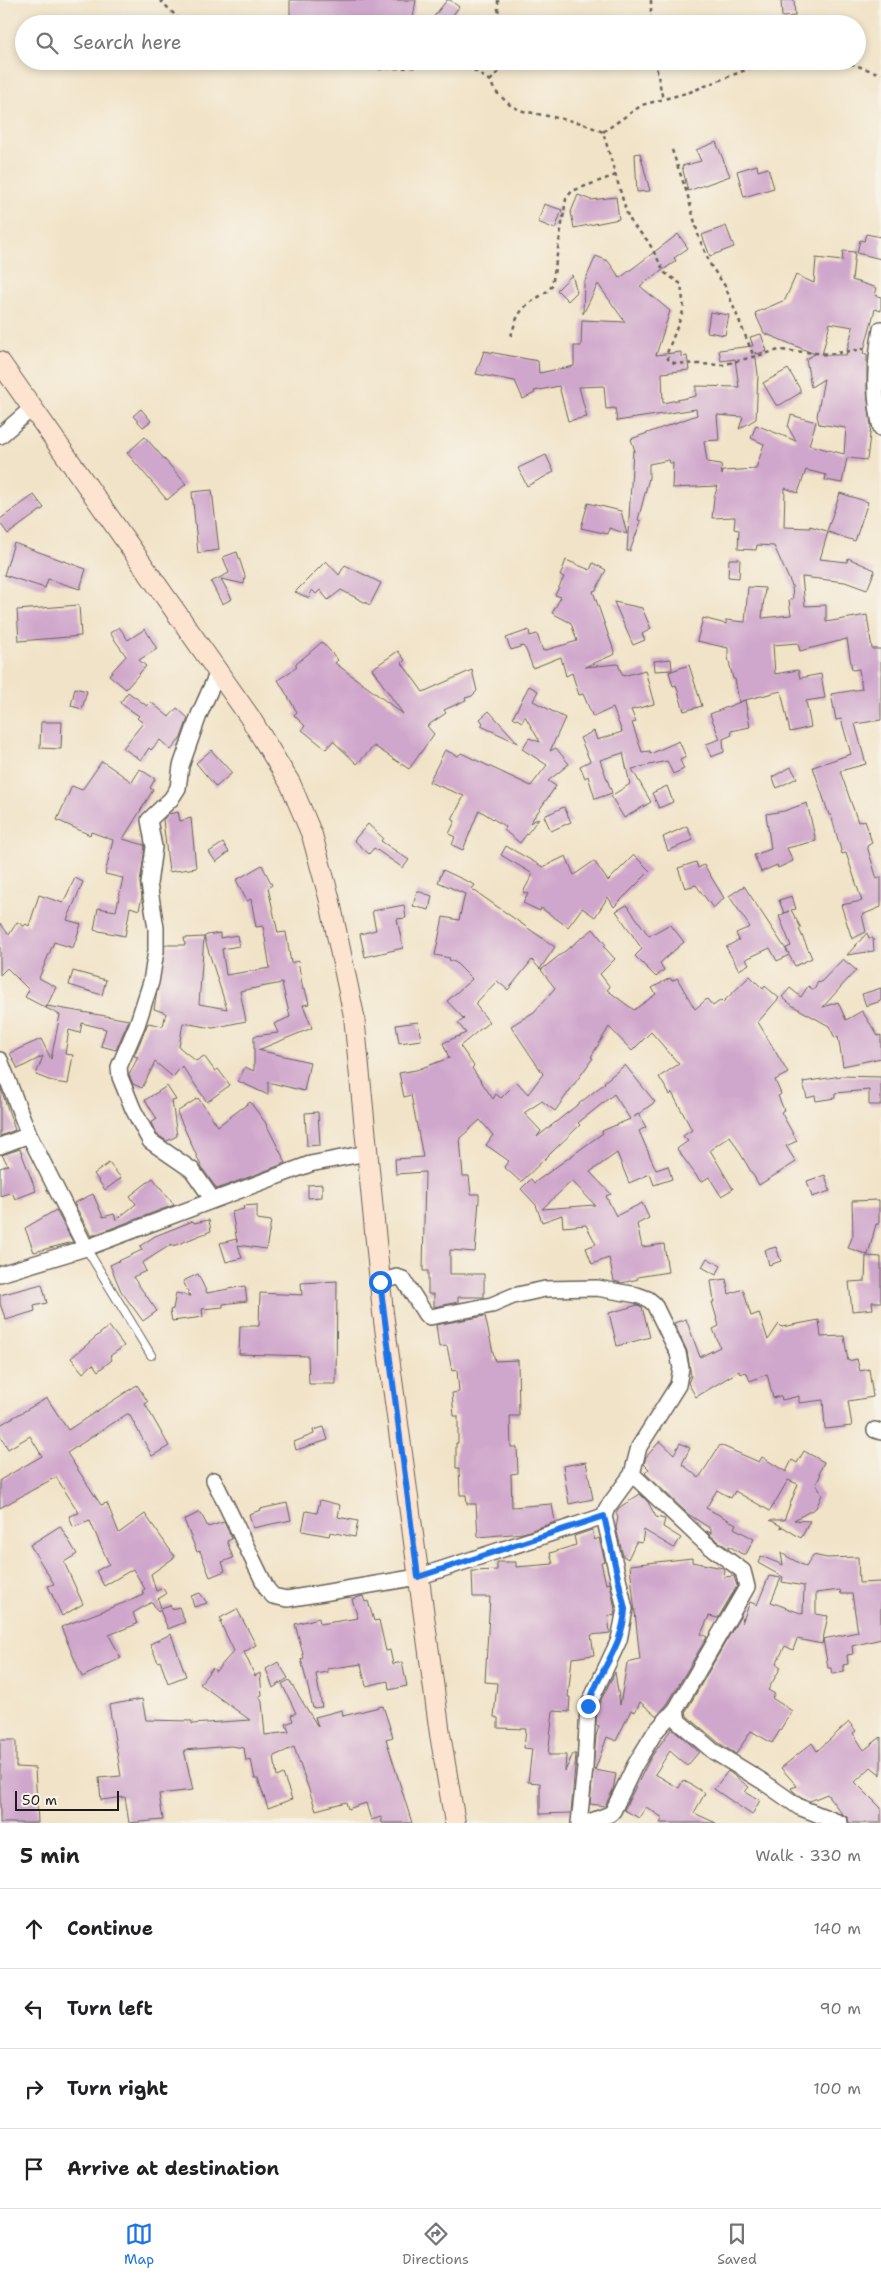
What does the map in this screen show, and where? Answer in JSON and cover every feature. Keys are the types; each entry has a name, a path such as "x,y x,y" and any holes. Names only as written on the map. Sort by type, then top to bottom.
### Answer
{"main road":[{"path":"0,362 249,716 290,783 312,834 329,897 354,1016 380,1282 418,1577 455,1823"}],"street":[{"path":"881,329 875,366 875,397 881,428"},
{"path":"0,436 32,408"},
{"path":"213,1200 192,1170 150,1141 133,1109 120,1077 119,1066 137,1025 150,982 156,951 156,928 149,884 154,847 149,820 178,788 181,766 199,715 218,672"},
{"path":"0,1060 29,1135 86,1248"},
{"path":"0,1146 29,1135"},
{"path":"0,1274 86,1248 310,1164 367,1153"},
{"path":"380,1282 397,1277 404,1280 426,1315 430,1317 492,1305 513,1296 545,1289 597,1288 648,1299 654,1304 678,1353 681,1368 678,1385 639,1447 632,1474 604,1516 623,1601 624,1621 613,1656 591,1696 588,1706 585,1768 578,1823"},
{"path":"587,1823 610,1814 614,1810 635,1765 655,1732 676,1709 747,1587 744,1571 705,1543 632,1474"},
{"path":"214,1480 267,1588 273,1596 287,1600 418,1577 604,1516"},
{"path":"676,1709 678,1721 713,1751 762,1781 799,1807 840,1823"}],"lane":[{"path":"86,1248 151,1355"}],"path":[{"path":"160,0 175,15"},
{"path":"498,0 500,15"},
{"path":"651,0 651,15"},
{"path":"866,69 881,74"},
{"path":"474,70 490,80 495,90 511,106 582,123 603,132 633,225 648,241 665,273 681,284 684,309 667,353 668,359 684,365 722,365 779,350 829,354 878,346"},
{"path":"490,80 499,70"},
{"path":"657,70 663,100"},
{"path":"603,132 642,105 706,86 746,70"},
{"path":"672,150 687,193 699,238 711,266 725,286 754,357"},
{"path":"511,336 517,317 524,307 546,293 552,286 566,199 572,191 616,175"}],"building":[{"path":"290,0 416,0 414,15 290,15"},
{"path":"447,0 450,0 459,7 453,15 435,15"},
{"path":"781,0 794,0 795,15 782,15"},
{"path":"716,142 730,176 688,191 682,166 701,161 696,150"},
{"path":"640,153 650,191 637,192 635,154"},
{"path":"757,165 758,171 768,168 774,188 744,197 737,171"},
{"path":"578,195 591,200 616,197 619,219 574,228 571,212"},
{"path":"544,204 562,210 555,229 538,222"},
{"path":"726,226 734,247 710,256 702,235"},
{"path":"678,234 688,248 674,258 676,261 640,286 670,311 656,355 681,352 681,357 687,356 689,370 662,373 663,403 696,396 696,386 739,387 735,359 721,361 719,350 753,346 750,337 761,334 767,351 756,354 755,352 758,374 756,419 739,429 743,417 717,415 719,440 704,441 707,462 721,464 722,475 723,471 756,469 764,444 751,438 756,425 796,441 788,427 791,415 816,422 809,445 844,454 846,428 819,424 817,416 824,379 811,387 806,359 815,354 764,333 755,313 785,300 796,275 814,283 816,258 842,261 843,251 855,252 852,280 877,288 875,295 881,297 881,311 875,309 863,354 867,354 867,391 871,426 867,460 847,458 842,483 825,480 826,475 806,470 798,493 785,488 784,527 810,528 810,526 827,531 840,493 868,502 855,541 828,532 820,559 847,562 848,558 875,570 867,590 845,582 802,577 805,606 826,605 826,622 867,615 872,649 881,649 881,720 855,724 866,764 840,771 858,822 865,820 872,843 867,846 877,879 881,877 881,907 862,915 866,932 852,939 841,905 862,901 846,853 842,854 831,815 829,815 813,767 851,754 841,719 836,720 831,694 862,689 859,669 852,670 847,639 800,651 798,643 773,645 775,674 798,670 800,678 821,674 825,698 806,701 811,727 790,732 781,691 739,702 735,679 733,679 728,657 728,648 697,641 703,618 726,624 726,620 745,622 748,587 765,588 762,618 791,615 789,600 793,599 792,586 774,546 757,545 756,550 738,549 739,530 734,529 735,517 712,518 714,497 718,486 672,488 673,463 670,463 669,460 649,464 649,478 638,520 641,521 630,551 627,551 633,451 635,451 631,439 697,415 696,409 617,421 615,408 606,409 604,386 579,387 587,417 568,421 559,386 534,391 535,393 523,399 515,381 476,374 484,351 538,361 539,373 574,366 574,346 581,346 582,320 625,322 598,284 583,314 584,283 596,256 608,261 620,278","holes":["830,323 853,327 846,355 822,355"]},
{"path":"866,234 881,237 881,259 857,253 860,240 864,241"},
{"path":"572,275 577,292 568,301 557,290"},
{"path":"710,312 729,315 725,335 707,332"},
{"path":"788,369 800,389 800,393 780,405 776,405 763,383"},
{"path":"141,409 151,421 143,427 133,416"},
{"path":"145,437 186,484 167,500 127,453"},
{"path":"546,455 554,472 527,486 518,468"},
{"path":"212,490 219,550 198,553 192,492"},
{"path":"34,495 44,508 8,534 0,523 0,519"},
{"path":"588,503 621,511 627,534 609,528 608,534 581,528"},
{"path":"14,543 86,569 80,589 48,579 45,588 4,575"},
{"path":"237,552 245,576 244,584 221,579 232,599 222,604 211,582 229,573 223,557"},
{"path":"729,559 740,559 739,578 728,577"},
{"path":"566,560 590,570 593,563 606,570 596,590 593,591 615,654 585,667 618,664 623,676 645,670 654,704 631,710 636,722 632,723 642,752 650,751 650,754 679,741 686,757 680,760 684,769 673,774 667,761 632,769 651,802 624,818 611,796 630,784 623,753 600,760 612,793 595,799 588,776 585,778 580,766 590,761 580,738 594,731 597,740 622,732 613,708 593,717 583,694 579,695 572,673 566,676 561,657 533,668 523,646 511,650 506,638 529,630 530,636 537,634 543,651 577,641 571,623 552,613 561,597 555,595 564,577 560,576"},
{"path":"326,561 339,575 345,565 381,583 370,605 341,590 328,600 320,590 316,594 312,590 309,598 295,592"},
{"path":"614,602 642,608 651,629 642,634 645,640 633,645"},
{"path":"79,605 81,636 19,641 17,610"},
{"path":"119,627 128,640 145,629 157,649 139,660 146,666 126,689 109,675 126,656 110,633"},
{"path":"322,642 338,660 335,663 403,714 372,669 398,651 405,660 402,663 423,692 472,670 477,691 472,696 465,698 466,700 444,710 446,713 427,726 434,734 409,769 374,746 357,764 333,741 326,749 302,730 305,726 294,715 297,712 278,680 297,667 295,665"},
{"path":"671,659 672,670 655,671 654,661"},
{"path":"689,665 702,706 684,711 676,685 673,686 669,672"},
{"path":"529,686 538,691 533,701 565,718 550,751 556,748 569,764 548,781 556,786 530,823 539,818 520,843 504,830 506,827 479,810 463,850 452,845 455,837 449,834 455,821 452,819 464,796 429,782 445,750 458,756 461,753 531,786 547,765 522,749 529,738 540,742 525,716 522,722 513,717"},
{"path":"75,688 87,691 82,709 71,706"},
{"path":"128,692 147,706 151,702 169,717 177,708 188,718 181,738 171,750 160,740 151,750 149,748 141,760 123,748 143,723 137,718 139,716 120,703"},
{"path":"745,700 750,727 731,731 732,735 723,739 724,752 711,757 706,744 720,739 710,714"},
{"path":"489,711 518,743 481,726 483,723 480,719"},
{"path":"41,722 62,722 61,749 40,748"},
{"path":"211,750 232,773 216,787 196,763"},
{"path":"102,761 132,782 140,769 155,779 150,788 153,790 123,839 144,845 145,847 140,883 142,897 139,910 130,907 125,936 94,930 98,908 116,911 123,878 105,874 113,840 91,832 90,835 57,820 72,786 82,790"},
{"path":"791,767 797,778 777,788 772,777"},
{"path":"667,786 673,802 659,808 652,793"},
{"path":"807,803 816,841 787,848 793,861 778,868 777,865 761,872 754,855 771,849 766,814 784,811"},
{"path":"564,807 571,822 551,831 544,816"},
{"path":"178,812 180,821 191,818 196,868 169,872 163,820 168,814"},
{"path":"368,824 383,838 381,841 409,860 403,868 374,848 369,854 354,840"},
{"path":"687,826 693,840 668,851 663,837"},
{"path":"223,843 229,852 216,862 209,852"},
{"path":"506,846 543,867 566,856 574,875 594,861 608,881 634,855 650,871 614,907 608,897 595,917 582,908 568,927 541,908 540,911 523,903 528,894 523,892 533,874 501,855"},
{"path":"696,862 698,868 704,865 724,898 713,908 696,885 685,888 678,868"},
{"path":"262,865 272,885 268,888 278,933 286,932 291,963 298,961 303,990 305,989 309,1004 303,1005 312,1028 258,1050 310,1062 304,1091 268,1082 268,1095 238,1081 245,1067 254,1071 254,1036 278,1033 274,1024 290,1017 282,983 240,991 246,1021 213,1028 183,1023 179,1047 196,1061 204,1056 215,1071 218,1069 230,1085 207,1102 182,1066 173,1077 155,1062 142,1088 133,1084 129,1075 138,1057 134,1056 148,1023 163,1026 166,1013 154,1009 165,945 185,945 184,938 204,937 220,933 220,938 237,935 239,946 222,949 226,975 270,968 263,926 256,927 251,899 247,901 236,880","holes":["204,937 227,1009 199,1004"]},
{"path":"443,870 475,885 472,889 555,947 540,969 532,960 508,990 497,981 475,1004 489,1022 460,1046 493,1099 496,1094 501,1098 517,1082 528,1094 543,1074 511,1026 534,1012 555,988 541,970 593,929 606,945 604,947 615,959 600,974 610,987 607,990 634,1010 656,994 652,988 670,978 672,981 677,978 695,1009 707,999 713,1006 721,1000 723,1002 750,976 763,989 765,986 779,998 758,1022 788,1073 775,1080 781,1094 778,1096 784,1110 781,1112 797,1141 786,1146 796,1162 759,1185 730,1136 710,1150 733,1189 721,1196 709,1177 701,1182 677,1149 688,1141 683,1136 692,1130 672,1093 670,1095 659,1077 679,1064 651,1032 632,1051 609,1027 591,1057 593,1058 555,1111 542,1101 524,1113 541,1131 537,1137 625,1065 655,1102 638,1114 646,1127 639,1131 656,1170 668,1166 672,1179 654,1185 650,1174 629,1183 617,1153 590,1172 611,1194 606,1196 616,1216 642,1203 649,1218 637,1224 642,1247 664,1244 668,1272 637,1277 638,1279 622,1283 614,1281 609,1258 592,1264 586,1248 596,1244 586,1225 563,1227 562,1215 542,1222 536,1205 521,1189 531,1179 534,1183 603,1133 602,1131 630,1119 614,1094 578,1123 580,1125 521,1182 504,1167 509,1161 486,1145 493,1135 480,1120 460,1138 463,1176 469,1176 471,1194 479,1194 479,1200 475,1252 450,1250 450,1274 484,1274 484,1297 458,1297 458,1302 434,1307 434,1294 428,1294 428,1271 423,1271 425,1172 396,1174 395,1159 423,1157 411,1095 404,1097 399,1073 416,1070 449,1058 443,1043 466,1033 458,1023 464,1019 447,1001 472,979 455,962 449,960 450,958 435,955 443,917 459,920 465,894 438,882","holes":["572,1181 595,1205 542,1209"]},
{"path":"75,878 83,882 67,920 81,924 73,948 54,942 39,978 56,987 46,1008 25,997 29,990 7,968 0,975 0,923 9,935 17,922 24,926 26,924 29,926 39,895 63,903"},
{"path":"744,886 789,954 786,948 791,946 779,916 789,911 784,913 779,900 792,896 796,909 791,910 801,928 799,929 812,958 795,966 789,955 777,961 770,948 746,959 749,964 739,970 726,947 739,940 736,933 750,927 729,896"},
{"path":"417,891 432,896 429,910 413,906"},
{"path":"404,905 406,918 397,919 403,948 365,957 360,934 376,930 372,911"},
{"path":"627,905 649,936 670,924 684,942 660,963 664,970 656,977 635,956 642,949 616,911"},
{"path":"867,933 869,938 873,938 874,951 847,955"},
{"path":"843,959 856,970 823,1007 838,1002 846,1020 862,1011 878,1036 881,1035 881,1058 843,1066 838,1036 835,1038 829,1026 793,1006 782,997 790,988 801,997 808,986 814,990 818,982 820,983"},
{"path":"73,971 106,980 102,995 69,985"},
{"path":"881,988 881,1001 866,1006 862,994"},
{"path":"47,1006 129,1020 116,1050 101,1046 106,1029 82,1023 80,1033 69,1030 65,1054 73,1055 68,1084 54,1082 36,1075 43,1056 18,1069 10,1053 41,1039 51,1059 60,1015 46,1008"},
{"path":"418,1022 421,1040 399,1043 396,1025"},
{"path":"841,1076 881,1077 881,1105 869,1105 869,1090 835,1093 835,1098 816,1101 815,1096 807,1098 803,1082"},
{"path":"0,1086 15,1130 0,1136"},
{"path":"167,1086 176,1100 172,1101 177,1136 167,1141 157,1135 151,1123 157,1119 145,1100"},
{"path":"198,1098 218,1126 250,1102 265,1122 286,1163 217,1189 202,1168 177,1112"},
{"path":"318,1112 320,1145 307,1146 305,1113"},
{"path":"20,1149 36,1191 15,1199 12,1192 0,1196 0,1168 8,1165 2,1155"},
{"path":"109,1163 121,1178 105,1190 94,1174"},
{"path":"825,1175 830,1191 812,1197 807,1181"},
{"path":"153,1178 174,1205 91,1236 74,1203 93,1194 103,1217 114,1214 116,1220 136,1204 130,1196"},
{"path":"322,1184 322,1197 308,1198 308,1185"},
{"path":"879,1200 879,1224 876,1224 868,1255 848,1248 853,1235 852,1201"},
{"path":"257,1205 257,1219 271,1221 266,1249 238,1245 242,1258 226,1262 220,1243 237,1239 232,1212 244,1209 243,1206"},
{"path":"56,1210 73,1242 34,1252 25,1228"},
{"path":"209,1220 211,1231 173,1246 172,1244 142,1263 146,1271 133,1277 157,1311 143,1321 121,1291 110,1265 142,1250 140,1246 155,1236 193,1221 194,1223"},
{"path":"776,1247 781,1261 769,1265 765,1250"},
{"path":"866,1256 881,1257 881,1302 872,1302 873,1309 852,1311 849,1282 865,1281"},
{"path":"707,1258 721,1266 716,1275 702,1267"},
{"path":"198,1274 207,1293 245,1286 247,1301 223,1304 223,1307 202,1309 203,1317 172,1321 170,1310 173,1309 176,1293 190,1296 183,1281"},
{"path":"726,1279 729,1294 743,1289 751,1316 759,1313 768,1340 779,1324 782,1327 819,1320 821,1337 844,1336 848,1361 857,1359 860,1371 869,1369 873,1397 848,1401 852,1426 825,1429 823,1400 799,1403 799,1396 782,1400 781,1396 773,1398 767,1374 750,1381 746,1372 740,1374 739,1371 696,1397 688,1383 691,1376 687,1351 674,1323 686,1319 700,1357 720,1347 713,1329 719,1326 712,1302 714,1302 711,1281"},
{"path":"337,1281 336,1384 309,1384 308,1356 239,1354 240,1326 259,1326 260,1293 302,1295 301,1283"},
{"path":"42,1284 47,1303 34,1306 35,1311 6,1320 0,1304 0,1295"},
{"path":"638,1305 642,1307 650,1337 617,1346 609,1313"},
{"path":"485,1316 495,1361 518,1360 519,1416 510,1416 511,1447 517,1447 518,1473 511,1474 512,1507 552,1504 555,1522 523,1533 478,1537 476,1504 467,1504 466,1495 460,1495 459,1468 456,1468 458,1416 454,1416 452,1393 459,1392 457,1370 452,1371 447,1346 439,1347 436,1325"},
{"path":"109,1326 124,1346 110,1356 112,1360 98,1371 93,1364 83,1373 71,1358"},
{"path":"137,1385 148,1402 145,1404 169,1446 152,1456 129,1414 127,1414 67,1453 101,1505 107,1503 119,1533 145,1514 175,1557 151,1574 156,1591 163,1588 166,1594 158,1599 161,1608 170,1605 172,1609 179,1607 185,1622 168,1629 160,1610 158,1612 152,1602 133,1613 137,1624 109,1635 121,1658 82,1677 61,1627 144,1595 142,1591 145,1589 133,1569 104,1586 96,1571 109,1564 90,1521 73,1527 69,1516 79,1513 56,1477 0,1508 0,1480 42,1456 30,1436 8,1449 0,1435 0,1425 47,1398 68,1430"},
{"path":"324,1427 328,1440 296,1450 294,1442 314,1434 313,1430"},
{"path":"660,1441 674,1454 680,1443 690,1448 682,1464 699,1478 720,1445 759,1462 762,1457 786,1472 792,1460 797,1463 804,1451 824,1462 816,1484 822,1495 816,1508 794,1520 810,1521 801,1538 783,1527 780,1528 781,1526 770,1520 784,1520 798,1484 788,1480 770,1511 735,1491 731,1498 717,1490 706,1508 736,1524 734,1528 754,1539 746,1554 742,1554 729,1546 729,1549 706,1531 711,1533 711,1529 688,1514 645,1473 649,1469 644,1464 646,1457"},
{"path":"586,1462 593,1499 569,1504 563,1466"},
{"path":"640,1494 648,1502 656,1517 665,1519 663,1527 681,1538 674,1548 644,1530 642,1543 636,1542 628,1559 623,1556 616,1528 618,1517 616,1512 620,1507"},
{"path":"320,1500 340,1505 338,1517 358,1521 355,1537 330,1532 329,1536 302,1531 306,1511 317,1513"},
{"path":"287,1503 291,1520 253,1528 249,1514 260,1509"},
{"path":"200,1512 208,1527 224,1522 232,1539 227,1541 233,1558 222,1562 225,1571 210,1577 200,1551 197,1552 184,1520"},
{"path":"60,1526 77,1554 64,1562 83,1604 62,1616 48,1586 54,1584 30,1545"},
{"path":"592,1530 595,1540 599,1538 605,1561 601,1562 606,1584 610,1583 615,1609 614,1616 608,1615 610,1633 591,1635 594,1655 572,1658 568,1697 570,1697 569,1712 553,1711 548,1755 566,1755 565,1771 573,1754 576,1754 571,1813 540,1814 540,1783 528,1782 532,1749 524,1748 526,1729 498,1728 498,1718 494,1717 497,1683 485,1682 490,1597 473,1597 472,1571 497,1570 497,1562 516,1562 516,1567 553,1564 550,1553 576,1545 574,1536"},
{"path":"781,1553 806,1567 813,1555 827,1558 858,1557 859,1583 881,1582 881,1639 852,1646 853,1654 847,1655 848,1664 843,1665 844,1672 832,1674 831,1668 828,1668 823,1639 822,1644 797,1639 793,1650 785,1646 776,1664 781,1667 768,1690 775,1694 772,1698 792,1711 772,1743 751,1731 736,1754 719,1743 687,1716 686,1711 741,1615 742,1623 750,1602 757,1605 769,1576 781,1578 771,1602 803,1614 804,1586 782,1582 783,1577 758,1563 761,1556 783,1565","holes":["840,1590 841,1594 852,1594 858,1632 823,1639 828,1616 816,1614 816,1593"]},
{"path":"692,1558 692,1562 725,1569 724,1577 734,1576 737,1586 718,1618 709,1616 701,1634 707,1637 668,1703 657,1716 640,1702 635,1712 631,1710 616,1741 607,1737 595,1770 616,1774 613,1790 605,1806 590,1804 596,1736 599,1726 596,1725 597,1708 615,1672 620,1705 627,1663 640,1660 630,1565"},
{"path":"200,1593 207,1603 194,1607 191,1596"},
{"path":"363,1596 365,1602 368,1601 374,1621 379,1620 386,1651 390,1650 393,1664 402,1662 407,1686 389,1690 388,1681 366,1686 361,1664 327,1669 328,1672 316,1674 322,1707 313,1708 301,1659 304,1658 295,1624 319,1618 320,1624 358,1618 352,1599"},
{"path":"237,1609 256,1645 244,1652 255,1676 260,1673 262,1695 259,1696 262,1702 265,1735 289,1732 286,1724 293,1721 291,1715 296,1713 282,1684 289,1680 318,1727 315,1717 342,1710 343,1716 383,1706 393,1737 386,1739 412,1823 382,1823 381,1817 371,1820 366,1803 348,1809 346,1802 316,1810 294,1747 274,1756 277,1777 283,1774 292,1799 268,1808 258,1779 255,1779 251,1760 246,1761 244,1748 231,1746 184,1750 193,1790 159,1794 163,1820 129,1823 125,1797 101,1800 99,1778 121,1776 109,1705 142,1699 146,1720 192,1721 192,1724 250,1720 200,1684 212,1668 216,1671 234,1651 220,1622 222,1621 220,1618"},
{"path":"171,1634 186,1676 168,1683 160,1661 158,1662 150,1644"},
{"path":"278,1662 288,1678 273,1688 266,1669"},
{"path":"849,1722 856,1731 853,1733 864,1750 881,1737 881,1775 871,1767 855,1782 881,1808 881,1823 849,1823 848,1818 842,1814 827,1794 810,1801 803,1799 793,1791 791,1788 797,1786 781,1768 812,1743 817,1751"},
{"path":"672,1728 699,1752 687,1766 670,1751 655,1774 679,1788 683,1780 705,1793 694,1813 716,1823 660,1823 663,1818 646,1807 639,1818 624,1810 651,1757"},
{"path":"0,1740 16,1740 16,1767 35,1768 38,1823 0,1823"},
{"path":"728,1771 749,1787 745,1792 760,1800 752,1815 714,1789"}],"route":[{"path":"380,1282 418,1577 604,1516 625,1609 624,1621 613,1656 591,1696 588,1706"}]}
